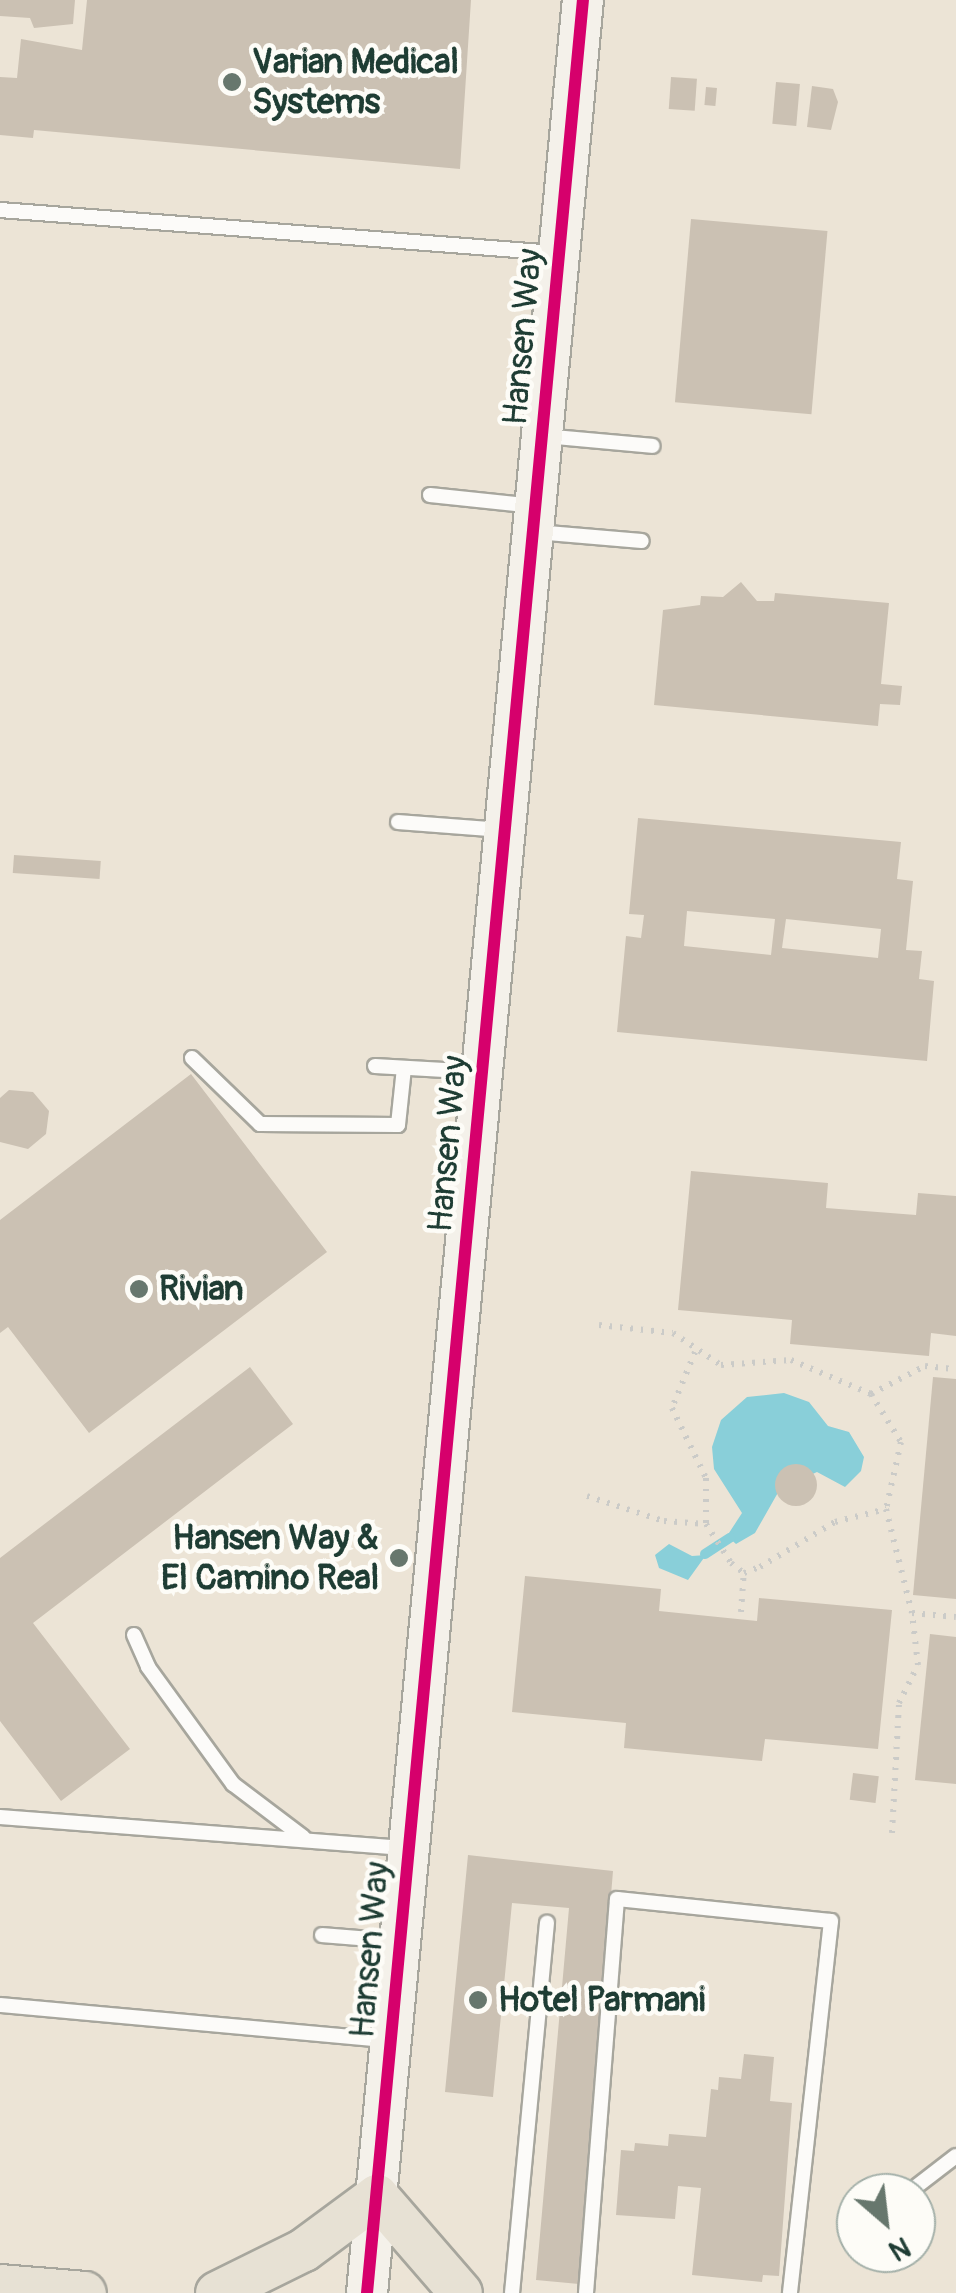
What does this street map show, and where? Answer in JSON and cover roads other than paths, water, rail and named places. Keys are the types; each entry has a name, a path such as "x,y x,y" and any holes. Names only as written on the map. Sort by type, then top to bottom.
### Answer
{"main road":[{"path":"217,2293 304,2250 377,2196 461,2293"},
{"path":"0,2286 85,2293"}],"street":[{"name":"Hansen Way","path":"367,2293 583,0"}],"lane":[{"path":"0,210 560,254"},
{"path":"544,436 652,446"},
{"path":"430,495 642,541"},
{"path":"398,822 507,830"},
{"path":"192,1058 260,1124 398,1126 404,1068"},
{"path":"375,1066 484,1072"},
{"path":"134,1635 148,1667 233,1784 303,1836"},
{"path":"0,1817 228,1838 303,1836 410,1848"},
{"path":"586,2293 618,1899 831,1922 790,2293"},
{"path":"512,2293 547,1923"},
{"path":"322,1935 401,1941"},
{"path":"0,2005 392,2040"},
{"path":"933,2173 956,2156"}],"water":[{"path":"784,1393 809,1402 828,1426 849,1432 864,1457 861,1471 845,1487 817,1472 780,1489 755,1533 736,1544 727,1536 742,1513 714,1469 712,1447 721,1420 747,1397"},
{"path":"669,1544 692,1556 706,1555 688,1580 659,1568 655,1555"}],"waterway":[{"path":"705,1554 730,1538"}],"place":[{"name":"Varian Medical Systems","path":"232,82"},
{"name":"Rivian","path":"139,1289"},
{"name":"Hansen Way & El Camino Real","path":"399,1558"},
{"name":"Hotel Parmani","path":"478,2000"}]}
